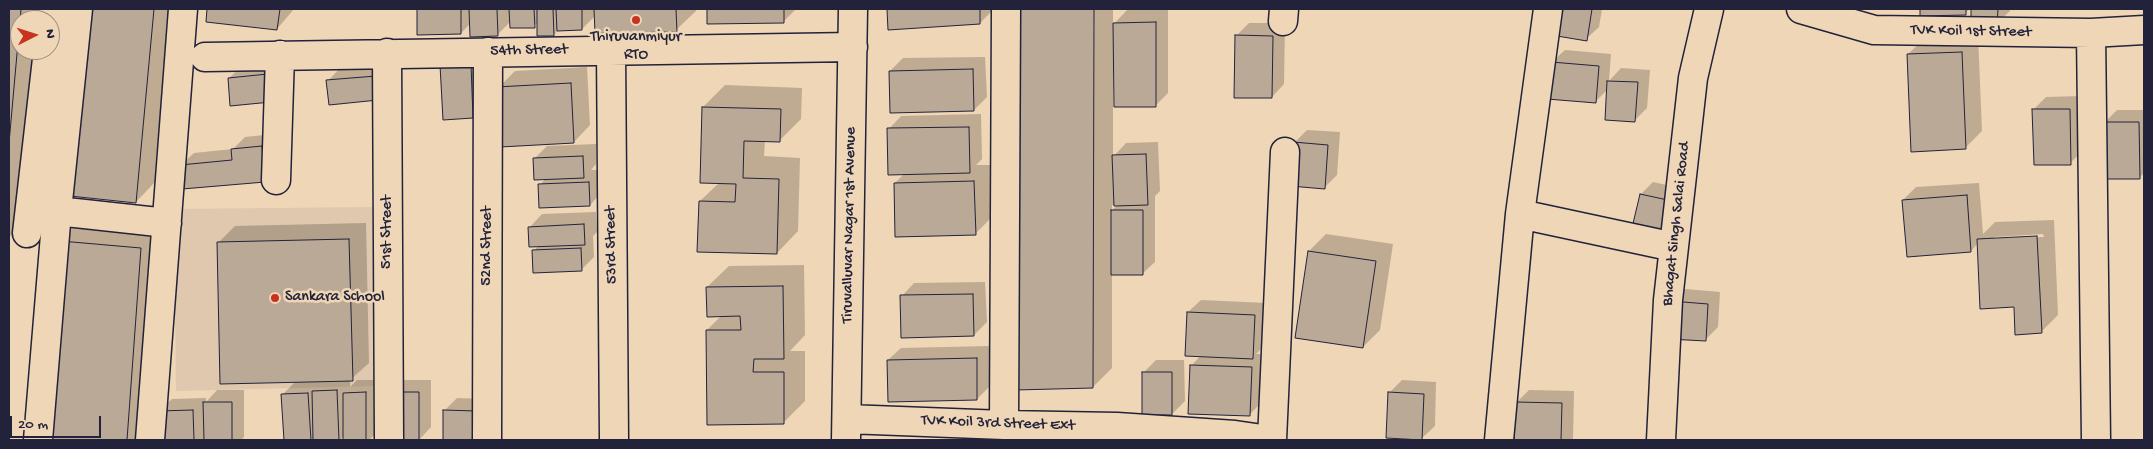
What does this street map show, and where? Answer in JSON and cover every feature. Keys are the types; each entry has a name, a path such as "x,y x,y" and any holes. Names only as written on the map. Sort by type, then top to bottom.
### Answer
{"street":[{"path":"38,440 57,211 78,9"},
{"path":"150,440 183,9"},
{"name":"Tiruvalluvar Nagar 1st Avenue","path":"846,430 853,9"},
{"path":"1004,426 1006,9"},
{"path":"1499,440 1520,214 1548,9"},
{"name":"Bhagat Singh Salai Road","path":"1661,440 1668,300 1693,78 1709,9"},
{"name":"TVK Koil 1st Street","path":"1801,9 1874,30 2091,33 2144,30"},
{"path":"2091,33 2096,440"},
{"name":"54th Street","path":"205,56 853,47"},
{"name":"53rd Street","path":"610,50 614,440"},
{"name":"52nd Street","path":"487,440 488,52"},
{"name":"51st Street","path":"387,54 388,440"},
{"path":"276,180 280,55"},
{"path":"27,233 47,60"},
{"path":"1271,440 1285,152"},
{"path":"57,211 167,222"},
{"path":"1520,214 1674,247"},
{"name":"TVK Koil 3rd Street Ext","path":"846,430 1004,426 1117,434 1235,435 1271,440"}],"shaded area":[{"name":"Sankara School","path":"374,207 375,386 176,391 174,209"}],"building":[{"path":"9,9 21,9 10,10 10,60 16,60 9,143"},
{"path":"87,9 154,9 136,203 70,196"},
{"path":"207,9 280,9 277,30 206,22"},
{"path":"417,9 461,9 461,34 417,35"},
{"path":"469,9 497,9 498,36 470,37"},
{"path":"509,9 534,9 535,28 510,28"},
{"path":"537,9 553,9 554,36 537,36"},
{"path":"556,9 582,9 582,30 557,31"},
{"name":"Thiruvanmiyur RTO","path":"594,9 676,9 677,32 595,33"},
{"name":"Thiruvanmiyur RTO","path":"707,9 784,9 784,23 707,24"},
{"path":"887,9 980,9 980,24 888,30"},
{"path":"1013,9 1094,9 1093,388 1015,390"},
{"path":"1555,9 1592,9 1587,41 1551,35"},
{"path":"1920,9 1966,9 1966,15 1920,16"},
{"path":"1971,9 1998,9 1997,25 1971,25"},
{"path":"1156,22 1156,107 1114,107 1113,23"},
{"path":"1235,35 1273,36 1272,98 1234,98"},
{"path":"1962,52 1966,149 1911,152 1907,54"},
{"path":"1551,62 1599,66 1596,103 1547,99"},
{"path":"471,64 473,118 443,120 440,65"},
{"path":"973,69 974,111 890,113 889,71"},
{"path":"268,74 271,102 230,106 228,78"},
{"path":"376,76 378,100 329,105 326,80"},
{"path":"1607,81 1638,82 1635,122 1605,120"},
{"path":"571,83 574,143 500,147 496,87"},
{"path":"702,107 781,109 780,142 744,141 743,178 779,179 777,254 697,252 699,201 735,202 736,184 700,183"},
{"path":"2032,109 2070,109 2071,165 2034,165"},
{"path":"2103,122 2139,122 2140,179 2102,179"},
{"path":"969,127 970,173 888,175 887,128"},
{"path":"1293,142 1328,145 1325,189 1290,186"},
{"path":"262,146 265,182 182,189 180,165 232,160 231,149"},
{"path":"1146,154 1148,205 1114,206 1112,155"},
{"path":"583,156 584,178 534,180 533,158"},
{"path":"974,181 976,235 895,237 894,183"},
{"path":"589,182 590,206 539,208 538,184"},
{"path":"1640,194 1677,202 1668,240 1631,232"},
{"path":"1967,195 1971,252 1907,257 1902,200"},
{"path":"1111,210 1143,210 1143,275 1111,275"},
{"path":"584,224 585,245 529,247 528,227"},
{"path":"2037,236 2042,333 2015,335 2014,307 1980,309 1977,239"},
{"path":"349,239 353,381 220,384 217,242"},
{"path":"49,240 141,248 127,440 34,440"},
{"path":"581,248 582,271 533,273 532,250"},
{"path":"1308,251 1376,261 1363,348 1295,338"},
{"path":"783,286 784,359 754,359 753,372 784,372 784,424 707,425 706,330 741,330 740,316 707,317 706,287"},
{"path":"973,294 974,336 901,338 900,295"},
{"path":"1671,301 1708,304 1706,341 1668,339"},
{"path":"1187,312 1255,315 1253,359 1185,356"},
{"path":"977,358 977,400 888,402 887,360"},
{"path":"1190,365 1252,367 1250,416 1188,414"},
{"path":"1142,372 1172,372 1172,415 1142,415"},
{"path":"337,390 339,440 313,440 312,391"},
{"path":"366,392 366,440 343,440 343,393"},
{"path":"392,392 419,392 419,440 392,440"},
{"path":"1388,392 1424,394 1422,440 1386,438"},
{"path":"308,393 311,440 284,440 281,394"},
{"path":"203,402 232,402 232,440 204,440"},
{"path":"1515,402 1562,403 1561,440 1514,440"},
{"path":"193,410 194,440 159,440 158,411"},
{"path":"443,410 476,411 475,440 443,440"}],"place":[{"name":"Thiruvanmiyur RTO","path":"636,20"},
{"name":"Sankara School","path":"275,298"}]}
